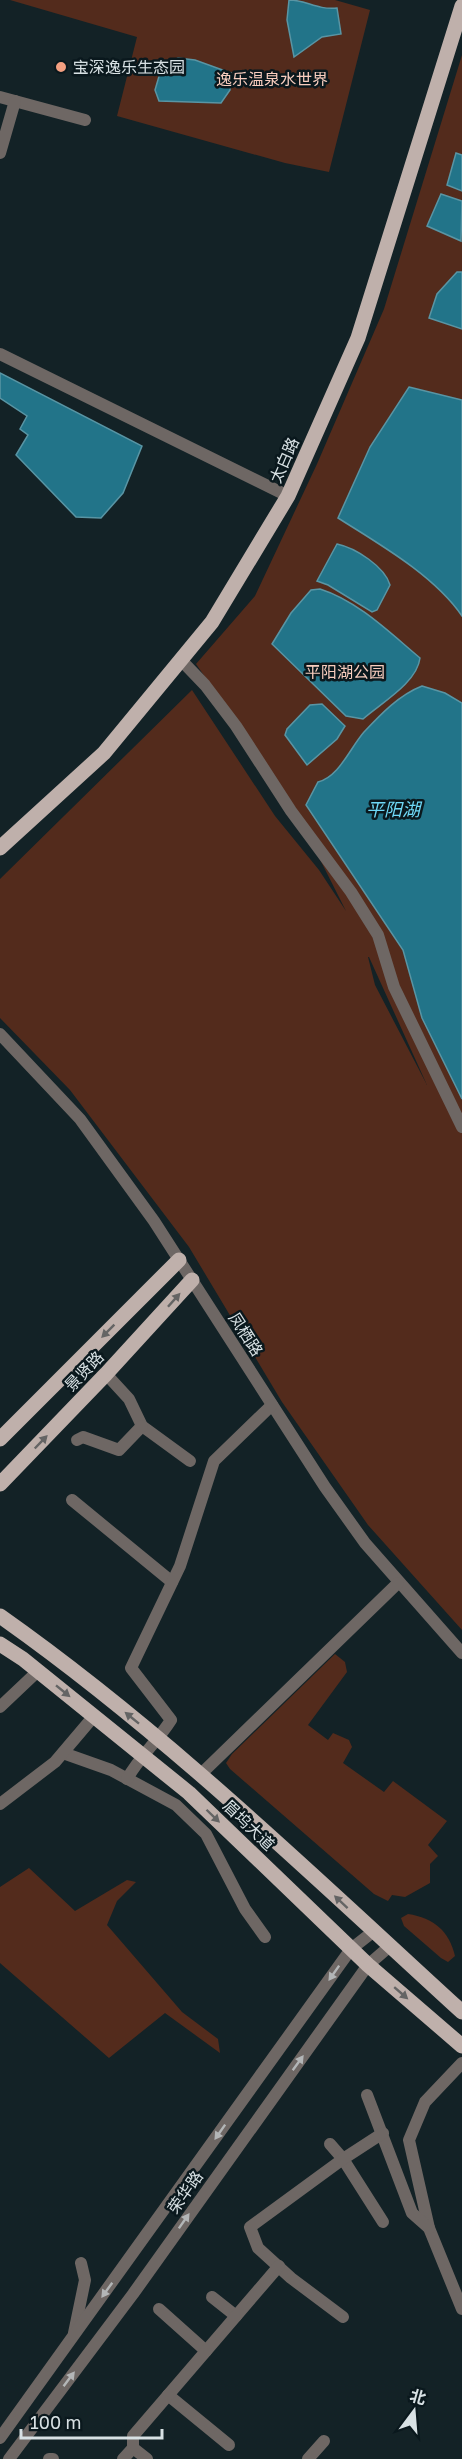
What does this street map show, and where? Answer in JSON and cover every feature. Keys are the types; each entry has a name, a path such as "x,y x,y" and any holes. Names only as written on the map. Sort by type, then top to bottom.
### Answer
{"main road":[{"name":"太白路","path":"0,848 104,753 181,660 212,622 288,496 358,338 462,6"},
{"name":"景贤路","path":"0,1439 179,1260"},
{"name":"景贤路","path":"0,1484 192,1280"},
{"name":"眉坞大道","path":"0,1616 40,1644 202,1773 462,2012"},
{"name":"眉坞大道","path":"0,1644 38,1671 189,1793 368,1965 462,2046"}],"street":[{"path":"0,97 85,120"},
{"path":"0,153 15,101"},
{"path":"0,354 288,496"},
{"path":"181,660 205,684 236,726 291,812 351,892 378,935 394,987 462,1127"},
{"name":"凤栖路","path":"0,1034 80,1119 179,1260 325,1486 398,1583 462,1653"},
{"path":"106,1374 129,1399 142,1426 190,1461"},
{"path":"127,1779 141,1754 159,1739 171,1720 131,1668 172,1582 214,1461 272,1405"},
{"path":"77,1440 83,1437 119,1450 142,1426"},
{"path":"72,1500 172,1582"},
{"path":"202,1773 398,1583"},
{"path":"0,1707 38,1671"},
{"path":"0,1804 55,1762 94,1716"},
{"path":"63,1753 127,1779 176,1805 206,1834 245,1909 265,1937"},
{"name":"荣华路","path":"0,2438 351,1949 374,1931"},
{"name":"荣华路","path":"9,2459 133,2294 368,1965 390,1946"},
{"path":"462,2063 425,2102 409,2140 429,2228 462,2309"},
{"path":"368,2095 412,2213 429,2228"},
{"path":"343,2317 258,2248 250,2227 343,2159 383,2133"},
{"path":"330,2144 343,2159 383,2222"},
{"path":"72,2338 85,2280 81,2263"},
{"path":"147,2459 134,2448 133,2436 279,2266"},
{"path":"212,2297 236,2316"},
{"path":"159,2309 206,2351"},
{"path":"168,2395 229,2445"},
{"path":"308,2459 324,2441"},
{"path":"123,2459 134,2448"}],"green space":[{"name":"逸乐温泉水世界","path":"10,0 335,0 370,10 329,172 285,163 117,116 137,37"},
{"name":"平阳湖公园","path":"462,55 462,1630 368,1525 282,1402 189,1247 70,1090 0,1018 0,879 192,690 275,816 319,870 346,911 289,798 196,664 255,596 317,464 384,309","holes":["369,957 427,1085 375,985"]},
{"path":"335,1654 345,1662 347,1672 308,1725 328,1740 333,1733 349,1740 352,1747 343,1763 384,1792 393,1781 447,1821 428,1845 438,1856 430,1864 430,1883 405,1897 392,1895 388,1901 374,1894 230,1769 226,1763 232,1754"},
{"path":"29,1868 75,1911 127,1880 136,1882 117,1901 107,1925 182,2012 218,2039 220,2053 165,2013 109,2058 0,1963 0,1887"},
{"path":"408,1914 433,1922 439,1927 449,1939 455,1956 448,1962 441,1958 404,1926 401,1918"}],"water":[{"path":"289,0 323,8 337,8 341,34 322,37 294,57 287,20"},
{"path":"178,58 195,60 231,73 230,90 221,103 159,101 155,90 162,66"},
{"path":"456,153 462,155 462,191 447,185"},
{"path":"441,194 462,201 461,241 427,226"},
{"path":"457,272 462,272 462,329 429,318 437,294"},
{"path":"0,373 142,446 123,493 101,518 76,517 16,455 28,435 20,429 27,416 0,398"},
{"path":"409,387 462,400 462,616 437,587 405,561 338,518 370,447"},
{"path":"337,544 369,559 387,578 390,585 377,610 372,612 328,585 317,581"},
{"path":"320,589 347,601 385,628 420,658 412,676 405,684 363,719 346,716 272,644 291,613 311,590"},
{"name":"平阳湖","path":"422,686 445,693 462,703 462,1099 422,1018 403,950 306,805 318,782 338,768 377,718 398,700"},
{"path":"322,704 345,726 337,739 307,765 285,735 287,729 310,705"}],"place":[{"name":"宝深逸乐生态园","path":"61,67"}]}
